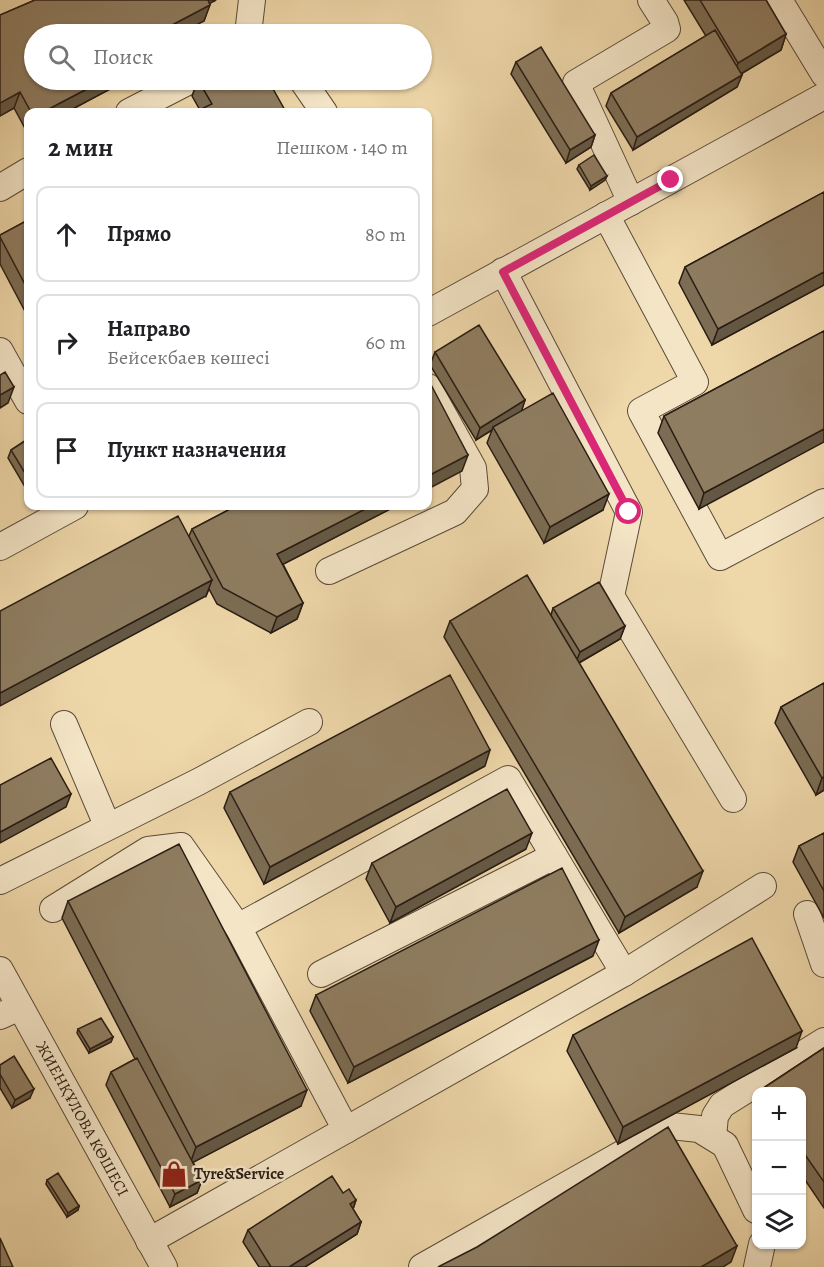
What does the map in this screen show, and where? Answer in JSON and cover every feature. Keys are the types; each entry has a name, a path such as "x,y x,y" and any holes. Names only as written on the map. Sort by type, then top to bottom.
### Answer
{"street":[{"path":"249,24 252,0"},
{"path":"631,202 576,83 667,29 651,0"},
{"path":"779,0 824,74"},
{"path":"137,108 172,90"},
{"path":"309,90 321,108"},
{"path":"432,311 824,96"},
{"path":"0,188 24,173"},
{"path":"606,215 695,382 641,411 720,557 824,501"},
{"path":"503,272 629,512 611,596 733,799"},
{"path":"0,351 24,394"},
{"path":"329,571 455,513 475,489 473,468 432,394"},
{"path":"0,547 65,510"},
{"path":"0,880 106,825 198,782 309,722"},
{"path":"64,724 106,825"},
{"path":"238,927 508,779 624,974"},
{"path":"54,909 148,850 182,846 238,927 346,1130"},
{"path":"321,974 554,856"},
{"path":"149,1241 624,974 763,886"},
{"path":"807,914 824,964"},
{"name":"ЖИЕНҚҰЛОВА КӨШЕСІ","path":"0,970 10,1011 164,1267"},
{"path":"713,1137 715,1116 722,1105 824,1041"},
{"path":"422,1267 671,1126 699,1129 725,1145 752,1202"},
{"path":"757,1267 761,1249"}],"building":[{"path":"35,0 208,0 210,5 174,24 24,24 24,90 85,90 51,108 29,108 20,92 0,103 0,15"},
{"path":"700,0 766,0 786,34 738,63"},
{"path":"715,30 742,75 637,137 611,93"},
{"path":"541,47 595,135 570,150 516,62"},
{"path":"204,90 274,90 284,108 204,108 212,104"},
{"path":"594,155 607,176 591,186 579,165"},
{"path":"824,192 824,272 718,329 685,267"},
{"path":"24,222 24,282 0,237"},
{"path":"479,325 525,400 480,428 435,352"},
{"path":"824,331 824,429 704,493 664,416"},
{"path":"5,372 14,387 0,395 0,375"},
{"path":"432,387 468,455 432,474"},
{"path":"553,393 609,494 550,527 493,427"},
{"path":"24,442 24,471 11,450"},
{"path":"228,510 363,510 277,554 303,603 277,617 223,588 192,529"},
{"path":"178,516 212,580 0,693 0,611"},
{"path":"527,575 703,871 625,917 450,621"},
{"path":"599,582 625,626 580,652 553,608"},
{"path":"450,675 490,750 270,867 230,792"},
{"path":"824,683 824,777 822,778 781,707"},
{"path":"51,758 71,794 0,832 0,785"},
{"path":"507,789 532,833 396,907 372,863"},
{"path":"824,833 824,891 799,846"},
{"path":"179,844 307,1090 196,1147 68,901"},
{"path":"562,868 599,940 354,1067 316,995"},
{"path":"752,938 802,1031 623,1127 573,1035"},
{"path":"101,1018 113,1037 90,1049 78,1029"},
{"path":"824,1048 824,1182 806,1156 806,1087 765,1087"},
{"path":"14,1056 34,1089 15,1100 0,1074 0,1065"},
{"path":"137,1058 202,1180 175,1194 111,1072"},
{"path":"668,1127 737,1246 701,1267 438,1267 477,1247"},
{"path":"58,1173 79,1206 68,1213 47,1180"},
{"path":"332,1176 343,1193 349,1189 356,1200 350,1204 361,1222 289,1267 271,1267 248,1230"},
{"path":"0,1238 13,1267 0,1267"}],"place":[{"name":"Tyre&Service","path":"174,1174"}],"route":[{"path":"629,512 503,272 671,180"}]}
